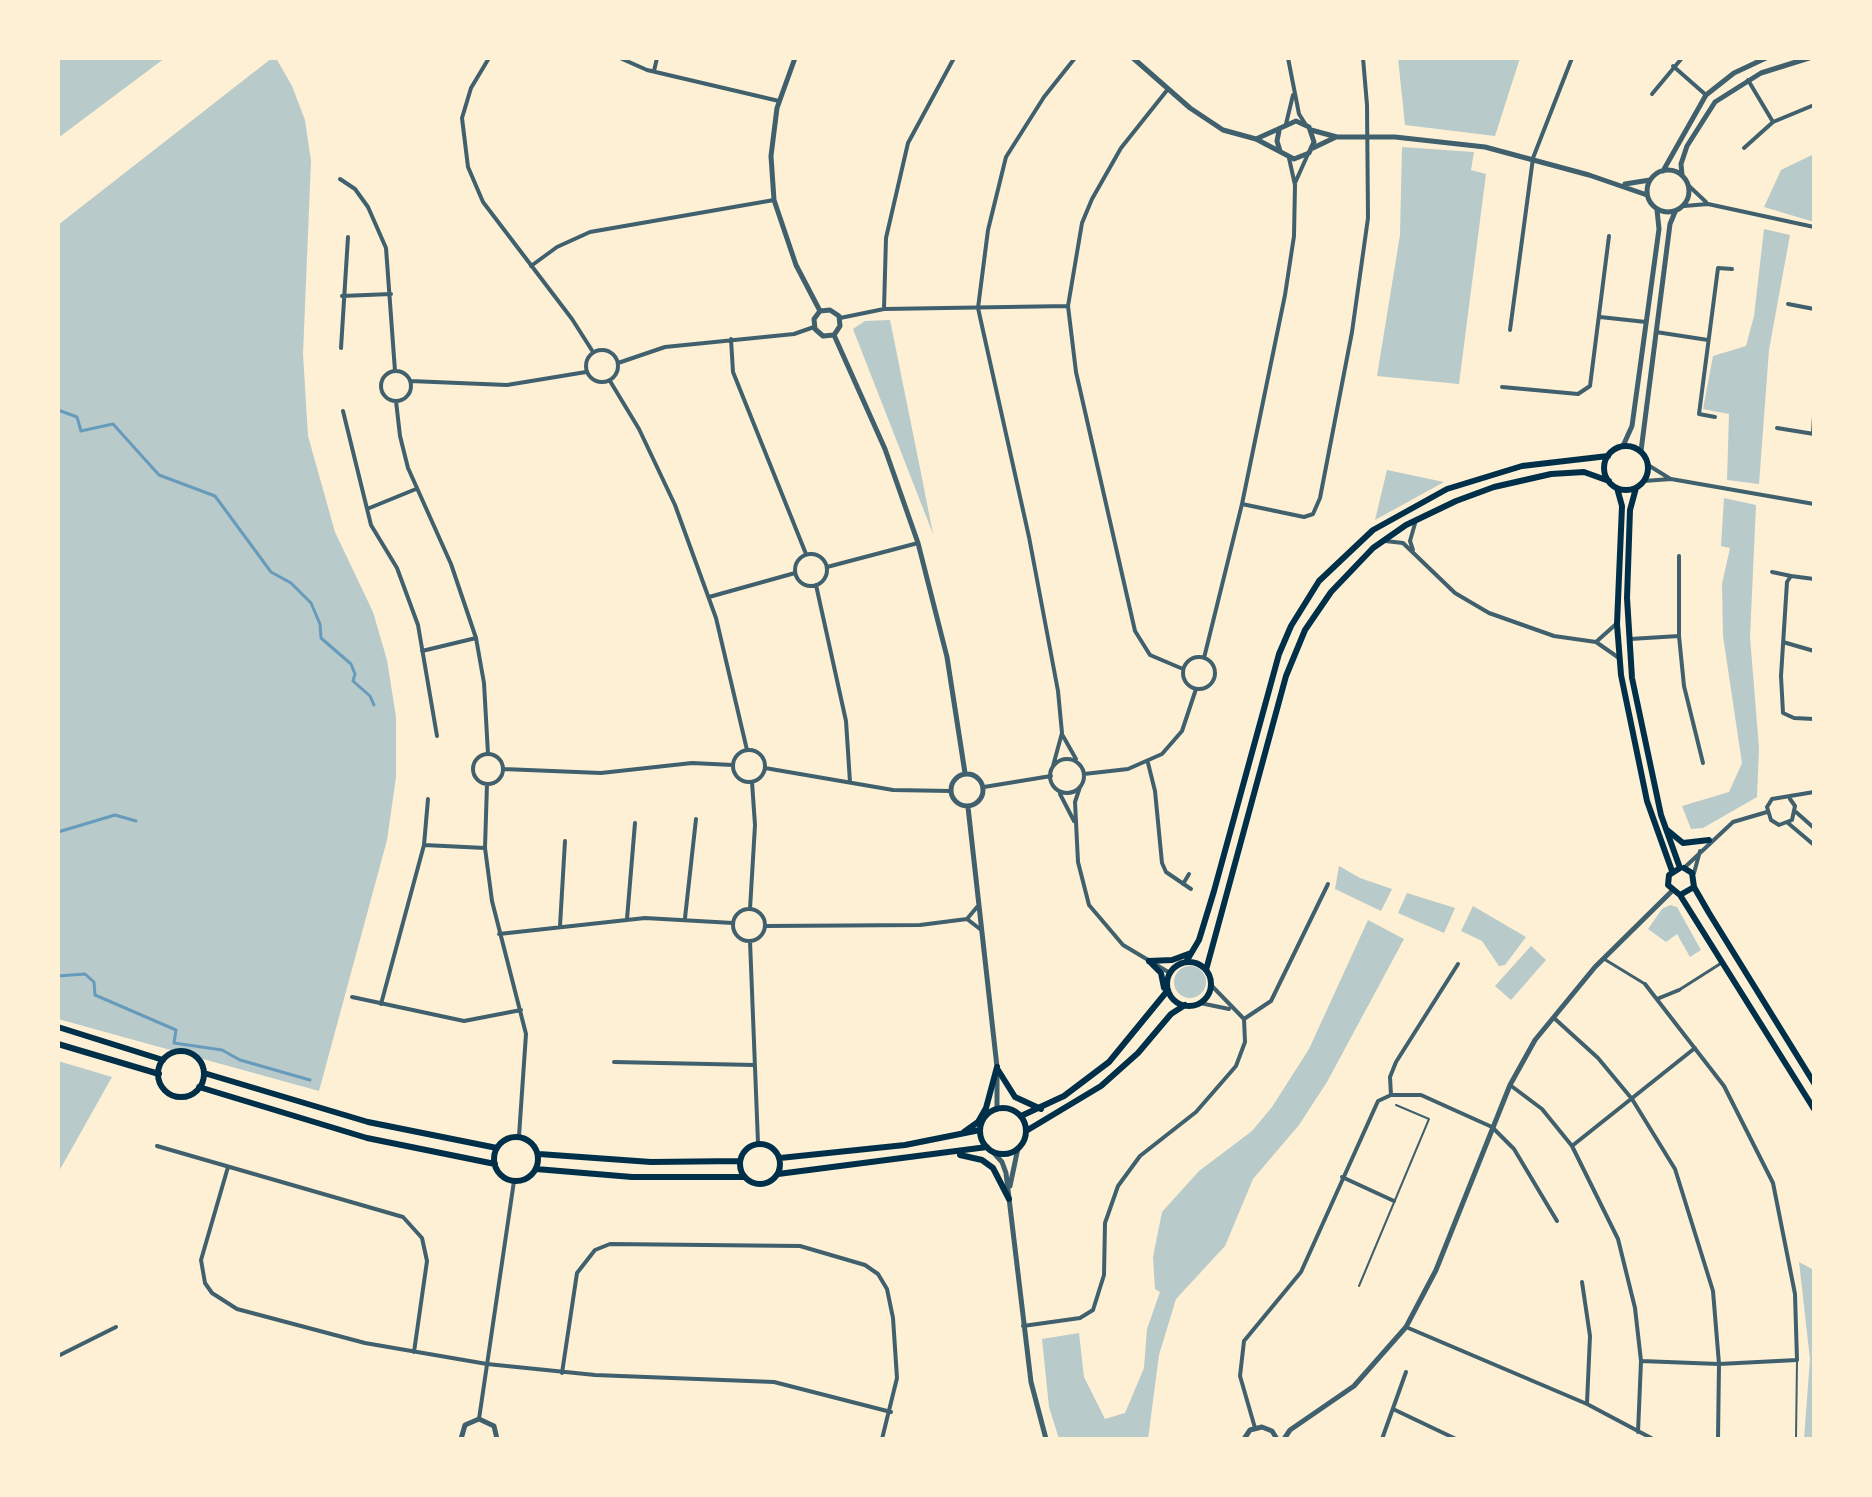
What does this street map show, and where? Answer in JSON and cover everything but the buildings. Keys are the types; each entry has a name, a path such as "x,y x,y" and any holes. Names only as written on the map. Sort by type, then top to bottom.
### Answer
{"main road":[{"path":"1021,1116 1041,1109 1109,1062 1167,993 1170,973 1186,962 1214,891 1279,654 1291,626 1319,581 1373,530 1447,489 1522,466 1608,456 1623,446 1641,451 1648,465 1644,481 1636,488 1629,534 1628,639 1637,708 1664,826 1682,868 1694,876 1694,887 1814,1083"},
{"path":"1608,456 1604,468 1609,481"},
{"path":"536,1169 632,1177 744,1177 757,1185 768,1183 778,1174 952,1153 990,1150 1005,1154 1018,1148 1026,1131 1101,1086 1138,1053 1171,1014 1185,1005 1200,1003 1211,985 1206,970 1295,649 1331,592 1358,562 1416,520 1466,497 1517,481 1584,472 1609,481 1617,488 1622,506 1617,624 1620,658 1647,801 1672,871 1668,883 1724,962 1788,1073 1814,1109"},
{"path":"1617,488 1636,488"},
{"path":"1664,826 1683,843 1709,840"},
{"path":"1672,871 1682,868"},
{"path":"1676,893 1694,887"},
{"path":"1149,961 1172,960 1191,953"},
{"path":"1149,961 1161,973 1167,993 1185,1005"},
{"path":"1186,962 1206,970"},
{"path":"58,1027 163,1060"},
{"path":"58,1044 159,1074"},
{"path":"179,1051 186,1051 200,1060 204,1073 199,1087 186,1096 166,1091 159,1074 163,1060 179,1051"},
{"path":"997,1067 1015,1097 1041,1109"},
{"path":"962,1134 978,1122 986,1108 997,1067"},
{"path":"204,1073 368,1122 497,1148"},
{"path":"199,1087 367,1138 495,1164"},
{"path":"990,1150 980,1130 983,1119 997,1109 1010,1109 1021,1116 1026,1131"},
{"path":"780,1158 905,1145 980,1130"},
{"path":"519,1136 532,1142 539,1154 536,1169 529,1178 514,1181 503,1177 495,1164 497,1148 506,1138 519,1136"},
{"path":"744,1177 740,1161 746,1149 758,1143 774,1149 780,1158 778,1174"},
{"path":"952,1153 972,1156 993,1168 1009,1199"},
{"path":"539,1154 651,1162 740,1161"}],"street":[{"path":"489,58 471,88 462,118 463,144 483,202 593,352"},
{"path":"620,58 654,72 779,101"},
{"path":"654,72 657,58"},
{"path":"795,58 779,101 771,156 774,200 796,265 820,311"},
{"path":"884,309 886,238 908,143 954,58"},
{"path":"1075,58 1044,97 1006,157 988,230 978,308 1046,615 1062,733 1084,774 1075,802 1080,880 1089,905 1110,933 1170,973"},
{"path":"1288,58 1294,93 1308,127 1311,150 1295,185"},
{"path":"1242,504 1304,517 1313,514 1320,498 1352,332 1364,247 1368,136 1363,58"},
{"path":"1510,330 1533,158 1572,58"},
{"path":"1652,94 1682,58"},
{"path":"1620,184 1650,180 1663,171 1706,95 1734,73 1766,58"},
{"path":"1708,204 1689,186 1682,175 1681,164 1701,119 1715,102 1748,80 1809,58"},
{"path":"1133,59 1223,130 1256,139 1289,158 1300,158 1337,137"},
{"path":"1673,66 1706,95"},
{"path":"1748,80 1773,122"},
{"path":"1168,89 1121,148 1092,199 1077,245 1068,306 1076,372 1135,631 1150,655 1167,666 1183,669"},
{"path":"1286,124 1294,93"},
{"path":"1744,148 1773,122 1814,105"},
{"path":"1256,139 1296,121 1337,137 1446,141 1533,158 1647,195 1657,210 1659,229 1632,426 1623,446"},
{"path":"1279,130 1277,141 1280,151"},
{"path":"1204,658 1242,504 1285,295 1294,236 1295,185 1289,158"},
{"path":"1663,171 1682,175"},
{"path":"340,179 355,189 378,225 386,248 395,371"},
{"path":"1647,195 1650,180"},
{"path":"1684,206 1689,186"},
{"path":"531,266 557,247 590,232 774,200"},
{"path":"1641,451 1670,224 1675,212 1684,206 1708,204 1814,227"},
{"path":"1657,210 1675,212"},
{"path":"1502,387 1584,391 1592,377 1609,236"},
{"path":"341,348 348,237"},
{"path":"1715,417 1699,414 1718,268 1732,269"},
{"path":"342,296 391,294"},
{"path":"1788,304 1814,309"},
{"path":"840,318 884,309 1068,306"},
{"path":"834,335 823,336 814,327 814,319 820,311 830,310 840,318"},
{"path":"1599,317 1646,322"},
{"path":"834,335 840,326 840,318"},
{"path":"618,363 665,347 794,334 814,327"},
{"path":"1656,332 1708,340"},
{"path":"834,335 885,449 918,543 947,657 965,773"},
{"path":"731,339 733,372 806,554"},
{"path":"593,352 610,352 618,363 616,375 610,381 596,382 586,372 586,361 593,352"},
{"path":"396,401 386,397 380,388 386,373 395,371 403,372 410,381 507,385 586,372"},
{"path":"396,401 407,395 410,381"},
{"path":"610,381 639,429 675,505 709,597 747,750"},
{"path":"396,401 400,436 416,489 451,564 476,638 484,683 488,754"},
{"path":"343,411 371,525 397,568 409,597 437,736"},
{"path":"1777,428 1813,433 1814,416"},
{"path":"1648,465 1671,479"},
{"path":"1644,481 1671,479 1814,504"},
{"path":"367,509 416,489"},
{"path":"1413,552 1410,541 1416,520"},
{"path":"1385,541 1403,543 1455,593 1489,613 1554,636 1596,642 1620,658"},
{"path":"827,567 918,543"},
{"path":"806,554 821,557 827,567 824,579 816,585 804,585 795,573 798,560 806,554"},
{"path":"1679,556 1679,636 1684,686 1703,763"},
{"path":"1772,572 1814,579"},
{"path":"709,597 795,573"},
{"path":"1791,576 1786,589 1783,713 1794,718 1814,719"},
{"path":"816,585 846,721 850,782"},
{"path":"1596,642 1617,624"},
{"path":"1628,639 1679,636"},
{"path":"422,651 476,638"},
{"path":"1783,642 1814,651"},
{"path":"1193,658 1204,658 1213,667 1214,678 1207,687 1196,689 1184,680 1183,669 1193,658"},
{"path":"1084,774 1148,763 1172,745 1182,731 1196,689"},
{"path":"1062,733 1051,776 1075,823"},
{"path":"747,750 762,756 765,768 760,779 752,782 738,778 733,765 736,757 747,750"},
{"path":"488,754 497,757 503,769 497,781 487,784 476,778 472,769 479,756 488,754"},
{"path":"1053,766 1063,759 1079,764"},
{"path":"503,769 601,773 692,763 733,765"},
{"path":"1148,763 1155,791 1162,863 1166,872 1191,889"},
{"path":"765,768 893,790 951,791"},
{"path":"965,773 978,778 984,787"},
{"path":"965,773 956,778 951,791 954,800 968,807"},
{"path":"984,787 1051,776"},
{"path":"750,909 755,825 752,782"},
{"path":"487,784 485,848 499,934 521,1010 526,1067 519,1136"},
{"path":"968,807 980,799 984,787"},
{"path":"1056,789 1070,793 1080,787"},
{"path":"1767,812 1772,799 1781,796 1790,799 1814,792"},
{"path":"381,1004 424,845 428,799"},
{"path":"1790,799 1796,812 1814,828"},
{"path":"968,807 997,1067 997,1109"},
{"path":"1767,812 1775,823 1788,823 1814,845"},
{"path":"1682,868 1701,847 1733,822 1767,812"},
{"path":"1788,823 1796,812"},
{"path":"685,918 696,819"},
{"path":"627,919 635,823"},
{"path":"560,926 565,841"},
{"path":"424,845 485,848"},
{"path":"1694,876 1701,847"},
{"path":"1183,884 1189,874"},
{"path":"1244,1019 1271,1001 1328,884"},
{"path":"1284,1439 1290,1430 1354,1386 1406,1327 1441,1260 1492,1127 1510,1085 1535,1040 1604,959 1676,893"},
{"path":"967,919 977,907"},
{"path":"750,909 763,915 766,926 761,936 750,941 736,934 733,923 737,914 750,909"},
{"path":"499,934 627,919 685,918 733,923"},
{"path":"766,926 861,927 967,919 980,929"},
{"path":"750,941 758,1143"},
{"path":"1604,959 1645,984 1724,1086 1777,1196 1795,1294 1797,1360 1719,1364 1641,1361"},
{"path":"1657,999 1679,990 1724,962"},
{"path":"1391,1095 1390,1077 1396,1062 1458,964"},
{"path":"1023,1326 1080,1318 1093,1310 1104,1275 1105,1223 1118,1186 1154,1142 1183,1122 1225,1083 1245,1042 1244,1019 1211,985"},
{"path":"352,997 464,1021 521,1010"},
{"path":"1200,1003 1231,1009"},
{"path":"1554,1018 1598,1058 1632,1099 1675,1169 1691,1212 1713,1291 1719,1364 1718,1439"},
{"path":"1572,1146 1695,1048"},
{"path":"614,1062 755,1065"},
{"path":"1510,1085 1542,1109 1572,1146 1618,1239 1635,1308 1641,1361 1638,1432"},
{"path":"1255,1428 1240,1376 1244,1341 1301,1272 1370,1112 1378,1101 1391,1095 1421,1095 1492,1127 1514,1149 1557,1221"},
{"path":"157,1146 403,1217 422,1238 427,1261 414,1352"},
{"path":"1009,1199 1018,1148"},
{"path":"990,1150 1002,1162 1031,1382 1046,1439"},
{"path":"228,1167 201,1260 205,1283 212,1293 223,1302 252,1313 414,1352 487,1364 562,1373 774,1382 891,1412"},
{"path":"1342,1177 1394,1201"},
{"path":"479,1419 514,1181"},
{"path":"562,1373 577,1273 595,1250 610,1244 800,1246 865,1265 878,1274 887,1289 893,1318 897,1378 882,1439"},
{"path":"1582,1282 1590,1336 1587,1404"},
{"path":"58,1356 116,1327"},
{"path":"1406,1327 1587,1404 1653,1439"},
{"path":"1382,1439 1406,1372"},
{"path":"1393,1409 1456,1439"},
{"path":"461,1439 465,1425 479,1419 494,1426 497,1439"},
{"path":"1255,1428 1290,1430"},
{"path":"1244,1439 1255,1428"},
{"path":"1272,1431 1277,1439"}],"lane":[{"path":"1359,1286 1429,1119 1396,1105"},
{"path":"1796,1439 1797,1360"}],"shaded area":[{"path":"58,58 165,58 58,138"},
{"path":"272,58 276,58 292,86 305,120 311,161 303,354 308,436 335,532 373,612 387,660 396,717 396,777 387,840 319,1091 58,1019 58,225"},
{"path":"1398,58 1520,58 1495,136 1405,125"},
{"path":"1402,147 1474,152 1471,170 1486,174 1459,384 1377,376 1400,235"},
{"path":"1814,154 1814,222 1764,207 1781,170"},
{"path":"1764,229 1790,235 1769,350 1759,484 1727,480 1729,414 1703,409 1713,356 1746,346 1754,316"},
{"path":"890,320 933,534 853,329 865,321"},
{"path":"1387,470 1444,482 1375,520"},
{"path":"1724,498 1756,505 1750,637 1759,748 1757,797 1703,828 1691,829 1682,806 1729,792 1742,763 1723,636 1722,584 1730,548 1721,546"},
{"path":"1339,866 1360,878 1392,889 1381,911 1335,889"},
{"path":"1407,893 1455,908 1444,933 1398,913"},
{"path":"1670,905 1677,907 1701,950 1690,957 1677,934 1666,942 1648,929 1662,909"},
{"path":"1473,906 1526,937 1505,965 1499,966 1482,941 1461,931"},
{"path":"1368,920 1404,939 1327,1082 1299,1125 1253,1179 1225,1246 1176,1299 1159,1355 1148,1439 1059,1439 1049,1407 1042,1339 1079,1333 1084,1377 1105,1419 1125,1413 1144,1368 1147,1329 1160,1292 1155,1289 1153,1257 1162,1212 1199,1171 1252,1131 1272,1107 1309,1049"},
{"path":"1531,946 1546,960 1511,1000 1495,986"},
{"path":"1190,966 1202,970 1206,982 1202,994 1190,998 1178,994 1174,982 1178,970"},
{"path":"58,1061 112,1077 58,1173"},
{"path":"1799,1262 1814,1270 1812,1439 1804,1439 1810,1359"}],"waterway":[{"path":"58,410 77,417 81,431 113,424 159,475 215,496 271,572 291,583 311,603 320,624 321,638 351,664 355,674 353,681 370,696 374,705"},
{"path":"58,832 115,815 136,821"},
{"path":"58,976 85,974 94,982 95,995 176,1030 174,1043 222,1050 240,1060 310,1080"}]}
